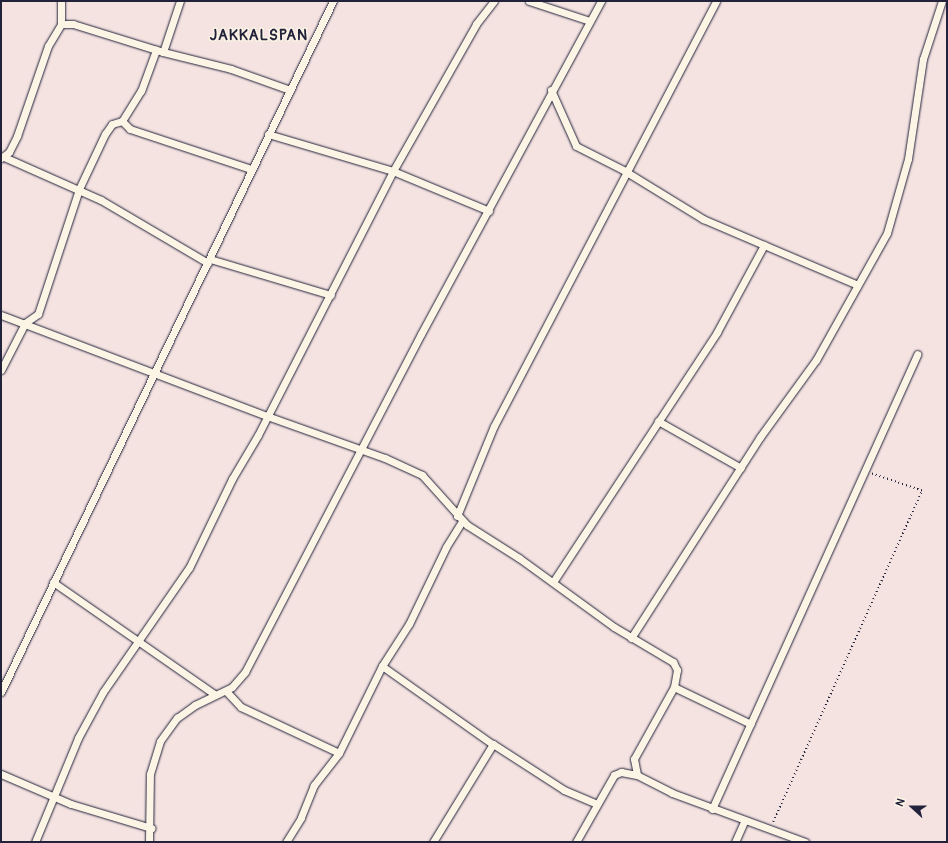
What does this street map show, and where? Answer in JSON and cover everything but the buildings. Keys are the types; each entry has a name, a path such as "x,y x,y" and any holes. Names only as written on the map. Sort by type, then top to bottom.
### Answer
{"street":[{"path":"61,1 61,24 48,46 17,136 3,157 79,190 209,261 331,295"},
{"path":"1,370 25,323 38,314 79,190 105,134 112,124 122,121 141,91 160,51 180,1"},
{"path":"1,692 53,582 156,373 251,169 333,1"},
{"path":"35,842 52,796 102,692 189,568 232,478 268,416 331,295 392,171 476,24 494,1"},
{"path":"528,1 590,21"},
{"path":"158,842 150,840 150,774 160,741 177,718 214,694 226,691 238,682 245,672 363,450 421,334 489,211 551,90 601,1"},
{"path":"286,842 314,785 339,753 382,666 409,624 460,519 494,426 716,1"},
{"path":"631,638 775,414 816,360 893,220 912,137 923,59 942,1"},
{"path":"61,24 74,24 160,51 231,69 290,90"},
{"path":"551,90 576,146 626,172 703,219 858,285"},
{"path":"122,121 130,129 251,169"},
{"path":"268,134 392,171 489,211"},
{"path":"553,582 717,332 764,245"},
{"path":"1,314 268,416 363,450 422,475 460,519 553,582 631,638 673,662 678,670 674,687 634,759 637,775"},
{"path":"712,809 917,354"},
{"path":"658,421 741,468"},
{"path":"53,582 214,694"},
{"path":"382,666 492,744 564,790 597,804"},
{"path":"674,687 750,724"},
{"path":"226,691 241,707 339,753"},
{"path":"433,842 492,744"},
{"path":"576,842 616,773 637,775 712,809 805,842"},
{"path":"1,774 52,796 119,820 151,828"},
{"path":"735,842 745,820"}],"path":[{"path":"770,830 922,491 864,472"}],"district":[{"name":"JAKKALSPAN","path":"259,36"}]}
